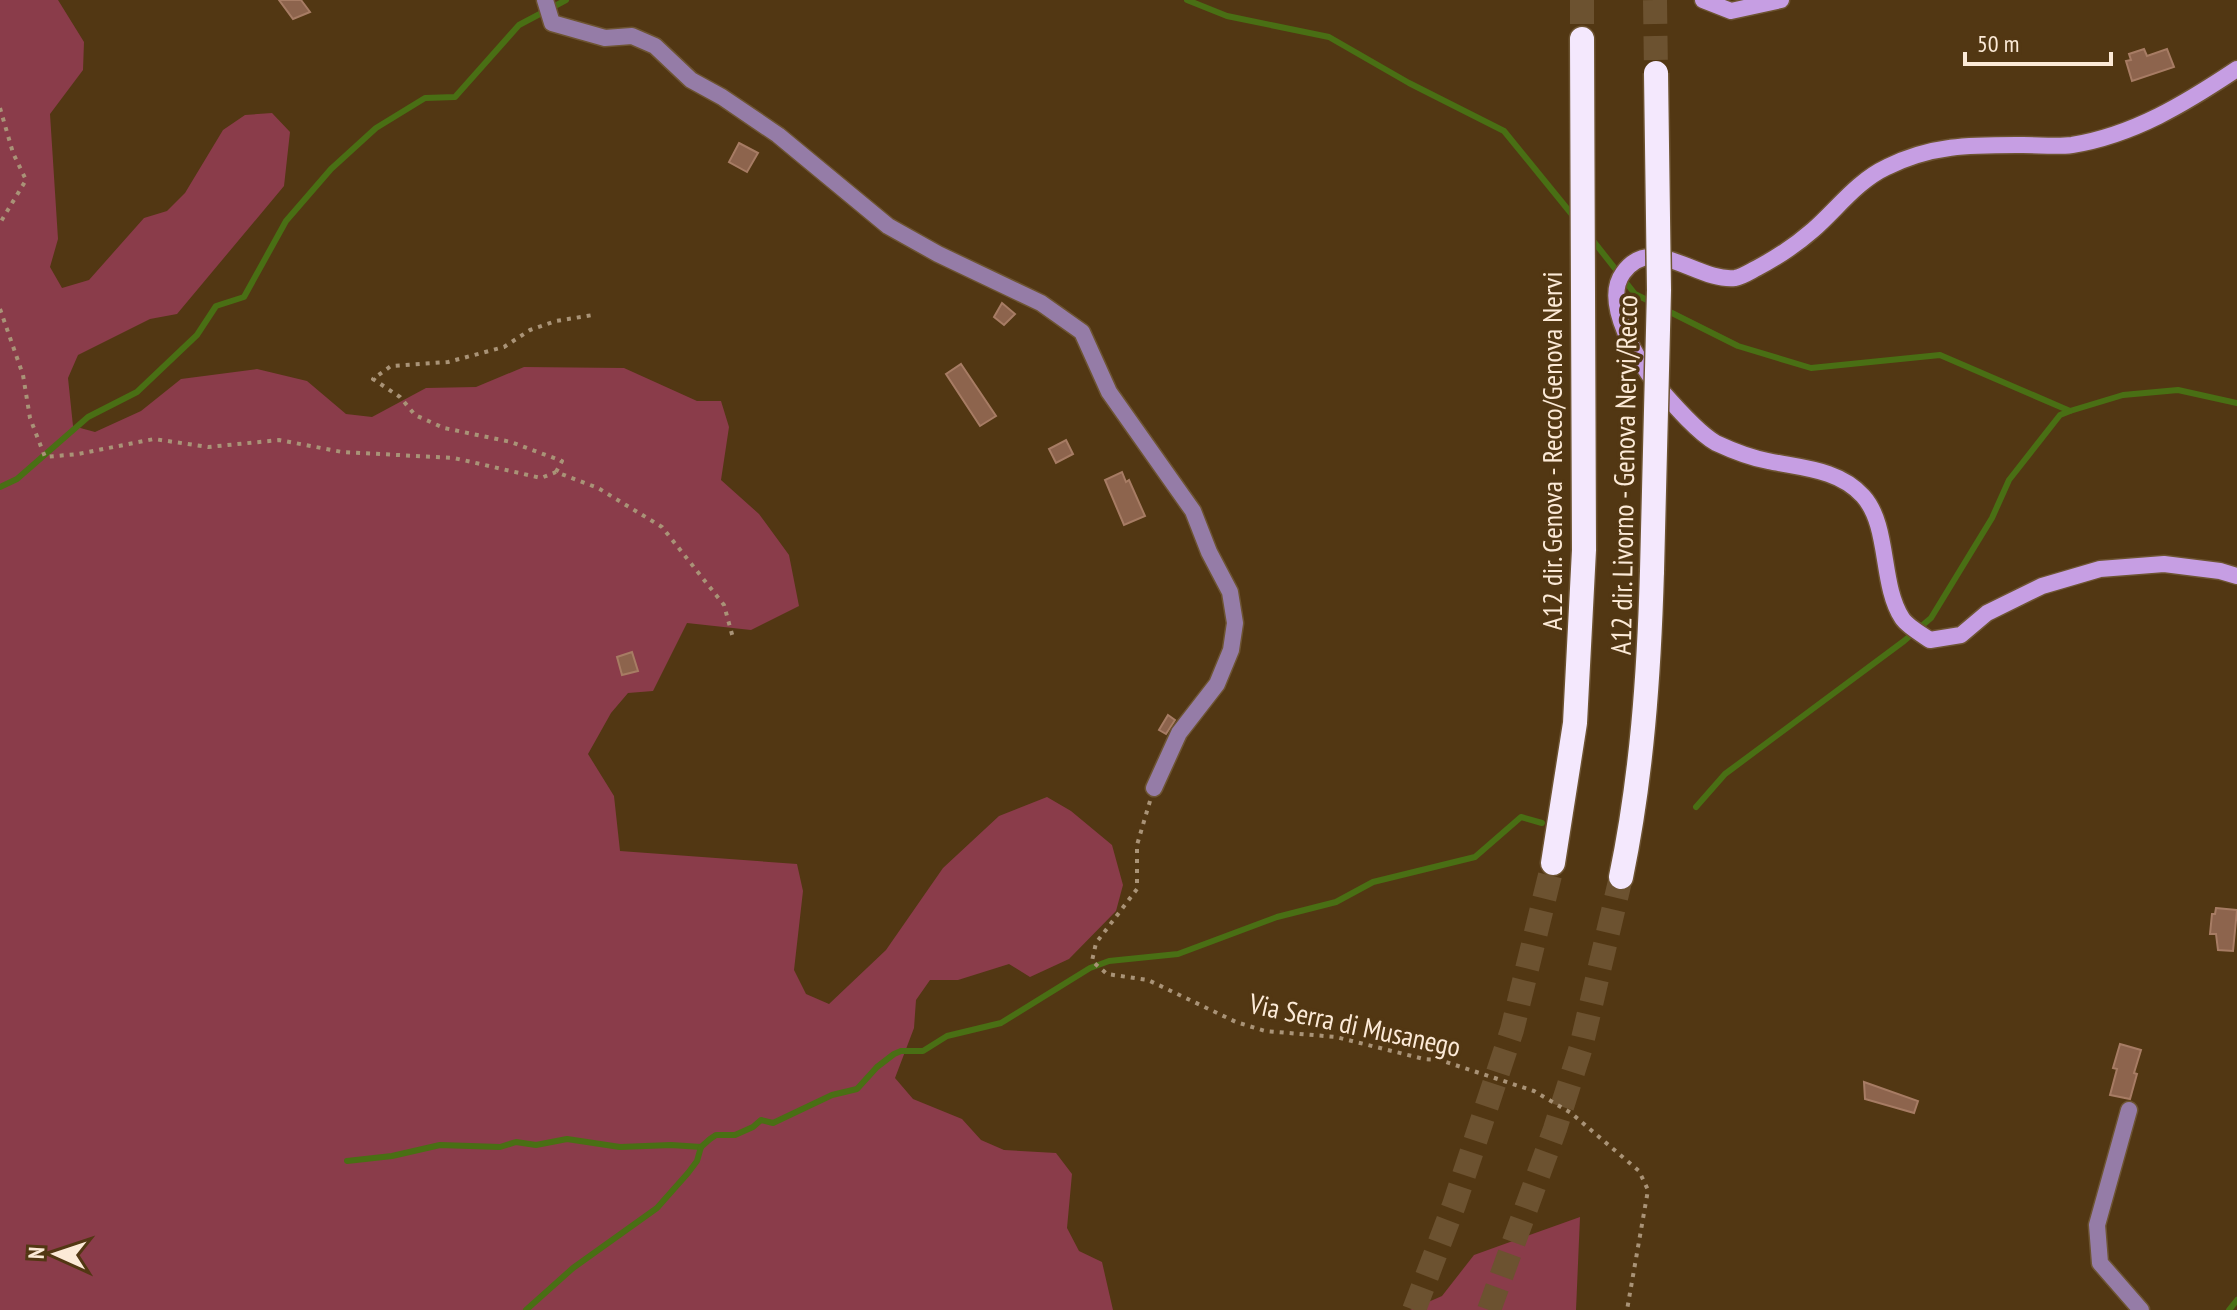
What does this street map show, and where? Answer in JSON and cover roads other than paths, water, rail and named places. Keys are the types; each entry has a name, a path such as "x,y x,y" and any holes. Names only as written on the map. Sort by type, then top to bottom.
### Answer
{"highway":[{"name":"A12 dir. Genova - Recco/Genova Nervi","path":"1553,863 1575,723 1584,550 1582,39"},
{"name":"A12 dir. Livorno - Genova Nervi/Recco","path":"1621,877 1635,800 1649,674 1659,290 1656,73"}],"street":[{"path":"1703,0 1731,11 1781,0"},
{"path":"545,1 552,23 605,38 632,36 655,46 691,80 778,135 888,226 938,254 1041,303 1082,332 1109,392 1193,511 1209,552 1230,592 1235,623 1231,650 1217,684 1179,733 1154,788"},
{"path":"2237,69 2170,112 2117,134 2070,145 1951,146 1916,153 1882,169 1847,195 1812,231 1767,263 1736,278 1705,273 1659,256 1637,259 1624,271 1615,287 1617,307 1638,356 1658,386 1714,442 1764,461 1808,467 1841,478 1865,497 1880,531 1890,587 1902,619 1930,640 1961,635 1987,613 2042,586 2100,569 2164,564 2237,576"},
{"path":"2129,1110 2097,1225 2100,1263 2141,1310"}],"waterway":[{"path":"0,487 17,479 88,417 137,392 197,335 216,306 244,297 286,221 331,169 376,128 425,98 455,97 519,25 566,0"},
{"path":"1187,0 1227,16 1329,37 1409,83 1504,131 1574,217"},
{"path":"1591,238 1635,294 1651,302"},
{"path":"1664,309 1738,346 1811,368 1940,355 2070,411 2123,395 2178,390 2237,403"},
{"path":"1696,807 1725,774 1931,618 1992,518 2009,480 2060,415 2070,411"},
{"path":"526,1310 573,1268 657,1208 697,1161 701,1147 716,1135 735,1135 761,1120 773,1123 832,1095 857,1089 894,1054 923,1051 947,1036 1001,1023 1090,968 1109,961 1178,954 1277,917 1336,902 1373,882 1475,857 1521,817 1542,823"},
{"path":"347,1161 392,1156 440,1145 500,1147 516,1142 536,1145 567,1139 620,1147 701,1147"},
{"path":"2229,1310 2237,1300"}],"tunnel":[{"path":"1582,0 1582,39"},
{"path":"1655,0 1656,73"},
{"path":"1414,1310 1454,1205 1512,1030 1553,863"},
{"path":"1489,1310 1555,1129 1581,1047 1621,877"}]}
